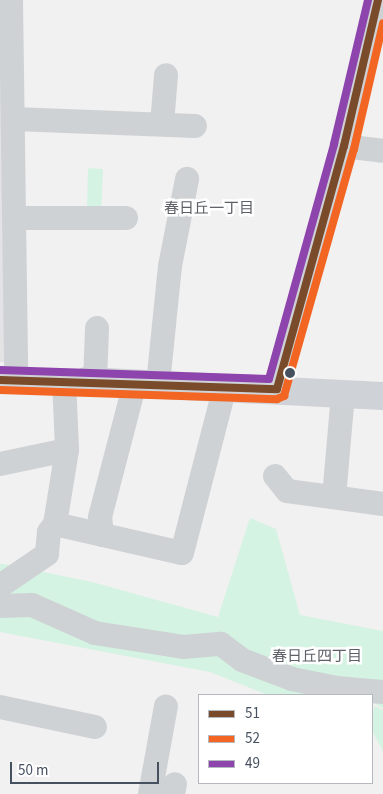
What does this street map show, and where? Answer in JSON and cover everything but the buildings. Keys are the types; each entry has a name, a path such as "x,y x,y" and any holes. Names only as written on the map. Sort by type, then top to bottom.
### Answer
{"street":[{"path":"11,0 16,218 8,380 147,383 383,396"},
{"path":"277,389 377,32 378,0"},
{"path":"162,124 166,75"},
{"path":"14,119 195,126"},
{"path":"344,146 383,151"},
{"path":"102,535 100,517 147,383 187,179"},
{"path":"16,218 126,218"},
{"path":"0,586 47,554 50,532 55,524 67,450 82,381 97,328"},
{"path":"55,524 182,553 225,387"},
{"path":"334,497 343,394"},
{"path":"0,464 67,450"},
{"path":"275,476 287,491 383,504"},
{"path":"0,606 32,605 95,633 183,647 221,644 242,660 292,678 337,688 383,692"},
{"path":"0,707 94,727"},
{"path":"150,794 159,720"}],"shaded area":[{"path":"0,0 9,362 0,362"}],"green space":[{"path":"88,168 103,169 101,215 87,208"},
{"path":"250,518 276,529 300,615 383,631 383,708 373,703 373,694 265,694 210,672 0,632 0,564 92,582 218,617"},
{"path":"375,706 383,710 383,751 373,733 373,710"}],"transit line":[{"name":"49","path":"0,370 269,379 334,144 368,0"},
{"name":"51","path":"0,380 277,389 344,146 378,0"},
{"name":"52","path":"0,390 277,399 284,396 354,149 383,23"}],"district":[{"name":"春日丘一丁目","path":"209,209"},
{"name":"春日丘四丁目","path":"317,657"}]}
